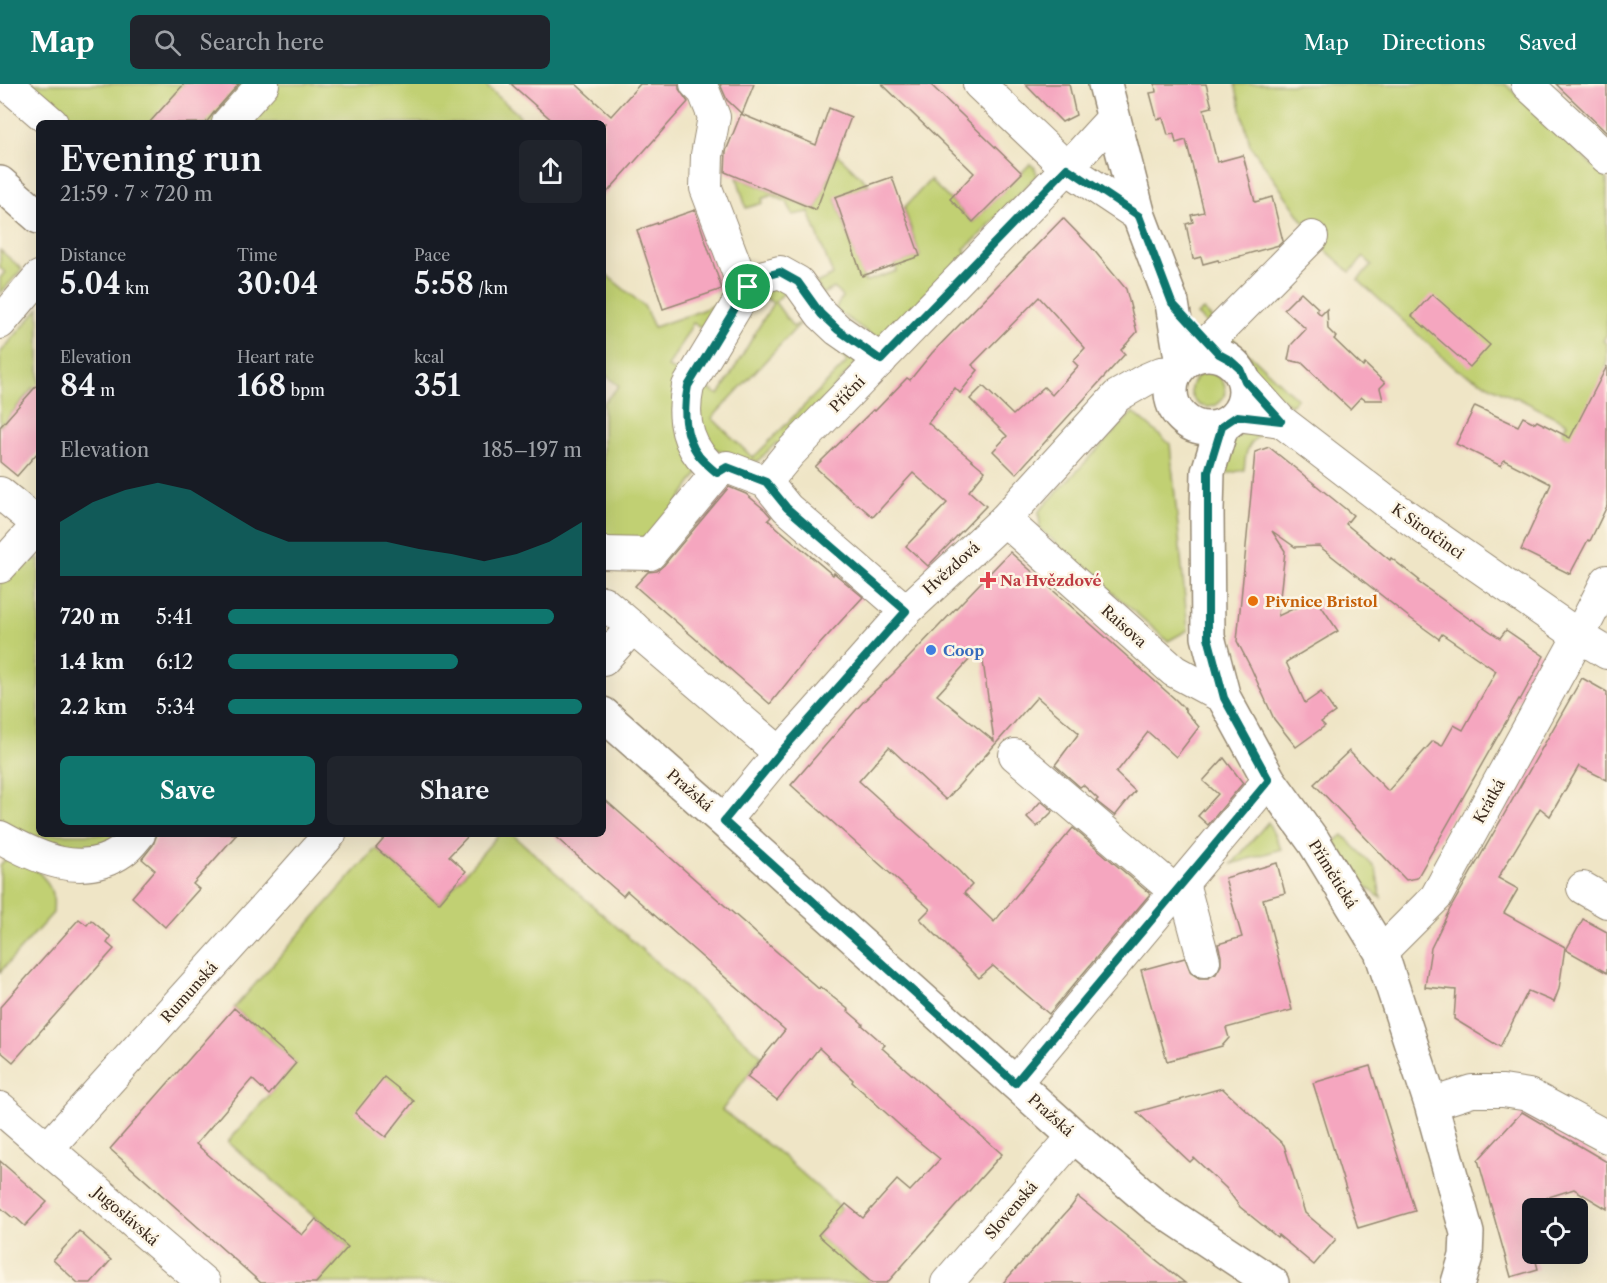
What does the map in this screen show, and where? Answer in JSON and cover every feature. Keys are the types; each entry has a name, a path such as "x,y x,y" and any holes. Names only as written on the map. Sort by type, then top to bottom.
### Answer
{"main road":[{"path":"1105,84 1139,216 1172,303 1179,368"},
{"path":"0,183 36,214"},
{"path":"1172,303 1213,348 1240,369 1245,381 1246,394 1243,405 1229,421 1212,428 1192,424 1183,418 1176,409 1171,386 1179,368 1193,356 1206,353 1213,348"},
{"name":"Přímětická","path":"1183,418 1208,472"},
{"name":"Přímětická","path":"1229,421 1208,472 1208,637 1224,698 1269,780 1314,842 1382,952 1431,1104 1467,1233 1466,1256 1458,1283"},
{"name":"Pražská","path":"606,717 1074,1136 1156,1206 1272,1283"}],"street":[{"path":"8,84 49,120"},
{"path":"231,120 263,84"},
{"path":"696,84 704,92 714,117 707,155 706,188 738,272 748,287"},
{"path":"979,84 1067,168 1139,216"},
{"path":"1527,84 1607,158"},
{"name":"Příční","path":"766,482 789,454 1113,118"},
{"path":"1213,348 1312,237"},
{"path":"717,473 691,443 687,432 685,399 688,386 748,287 758,278 780,272 798,282 821,314 832,325 881,360"},
{"path":"0,322 36,280"},
{"name":"Hvězdová","path":"724,821 780,753 906,611 1004,520 1117,396 1145,380 1179,368"},
{"name":"K Sirotčinci","path":"1245,381 1281,421 1389,504 1607,653"},
{"path":"1229,421 1281,421"},
{"path":"606,553 650,554 717,473 727,467 766,482 787,508 906,611"},
{"path":"0,493 36,522"},
{"name":"Raisova","path":"1004,520 1174,671 1224,698"},
{"path":"0,567 36,527"},
{"name":"Krátká","path":"1382,952 1436,897 1607,581"},
{"path":"606,604 780,753"},
{"path":"606,657 633,627"},
{"path":"1015,755 1179,887 1204,961"},
{"path":"1015,1083 1269,780"},
{"path":"0,837 55,863 70,866 89,865 108,860 124,851 137,837"},
{"name":"Rumunská","path":"47,1149 327,837"},
{"path":"1431,1104 1472,1090 1530,1095 1607,1137"},
{"name":"Jugoslávská","path":"0,1108 204,1283"},
{"name":"Slovenská","path":"947,1283 1074,1136"}],"green space":[{"path":"21,84 254,84 222,120 63,120"},
{"path":"271,84 484,84 520,116 520,120 240,120"},
{"path":"1235,84 1505,84 1607,179 1607,334 1603,341 1607,343 1607,366 1576,445 1562,432 1567,423 1456,369 1358,280 1372,265 1364,257 1350,272 1320,245 1250,145"},
{"path":"837,154 869,185 835,198 865,282 897,271 895,264 920,256 904,208 930,180 973,222 1030,164 1035,168 1037,175 964,249 967,254 880,341 836,310 842,297 834,288 823,294 816,283 833,275 809,212 793,215 787,202 772,195 762,199 763,203 746,208 737,177 816,210"},
{"path":"0,250 22,269 0,294 0,278 5,272 0,268"},
{"path":"606,274 644,306 654,327 727,300 709,331 693,323 668,367 682,375 698,473 654,537 606,542 606,400 619,386 606,375"},
{"path":"769,286 786,291 775,302 793,327 806,319 810,320 806,324 802,322 712,418 753,458 847,362 838,349 858,361 781,447 776,443 755,462 716,449 705,441 693,397 705,387 719,395 773,303 761,295"},
{"path":"1203,310 1297,399 1290,405 1257,380 1252,367 1242,355 1197,315"},
{"path":"36,311 36,390 33,388 0,427 0,353"},
{"path":"1208,373 1220,378 1225,390 1220,402 1208,407 1196,402 1191,390 1196,378"},
{"path":"1133,412 1170,444 1188,630 1168,641 1040,529 1039,511"},
{"path":"1264,431 1248,448 1244,470 1225,474 1223,464 1231,441 1246,432"},
{"path":"36,559 36,837 115,837 95,850 66,853 0,827 0,580 19,563"},
{"path":"1268,822 1281,849 1232,864"},
{"path":"1343,835 1376,869 1381,898 1364,885 1333,843"},
{"path":"496,837 515,837 762,1056 722,1110 784,1157 842,1209 818,1235 872,1283 316,1283 348,1246 228,1142 296,1063 234,1008 376,848 439,903"},
{"path":"0,844 45,880 53,898 53,913 0,972 0,865 5,860 0,855"}],"building":[{"path":"184,84 239,84 208,120 152,120"},
{"path":"511,84 576,84 611,116 640,84 679,84 679,89 688,102 606,194 606,120 552,120"},
{"path":"720,84 754,84 742,114 727,100"},
{"path":"882,84 930,84 1022,173 973,222 950,199 974,173"},
{"path":"1025,84 1069,84 1076,115 1062,122"},
{"path":"1155,84 1206,84 1212,107 1204,109 1217,162 1243,155 1255,202 1272,197 1283,241 1279,245 1219,262 1218,260 1203,264 1201,257 1193,259 1186,224 1193,222 1191,215 1204,212 1186,140 1176,143 1174,134 1168,135 1163,118 1157,119 1150,93 1156,92"},
{"path":"1556,84 1607,84 1607,133 1579,106"},
{"path":"829,108 851,117 816,210 725,172 726,151 741,114 816,145"},
{"path":"892,177 920,256 862,276 835,197"},
{"path":"695,210 722,289 663,309 637,230"},
{"path":"1063,218 1126,289 1137,332 1121,350 1125,354 1016,474 993,451 1007,436 970,399 983,386 1013,415 1044,387 1052,395 1078,366 1073,361 1085,348 1039,297 972,365 978,370 960,393 955,388 928,423 985,471 969,491 986,506 928,566 906,546 947,503 913,473 873,517 815,467 907,378 910,380 932,353"},
{"path":"1301,292 1318,308 1316,310 1321,315 1327,309 1328,329 1336,337 1334,339 1363,367 1365,364 1385,383 1380,388 1383,400 1365,400 1361,397 1350,409 1302,363 1288,360 1291,345 1306,329 1284,309"},
{"path":"1432,294 1490,345 1470,367 1412,316"},
{"path":"1607,366 1607,506 1570,574 1521,550 1551,484 1504,460 1501,466 1456,444 1475,406 1518,426 1523,417 1535,423 1537,421 1570,438"},
{"path":"36,386 36,454 17,476 0,462 0,427"},
{"path":"1269,447 1353,515 1346,524 1419,580 1418,582 1500,638 1506,630 1544,656 1417,878 1406,880 1314,784 1349,751 1388,791 1433,741 1442,746 1454,725 1463,730 1496,671 1442,634 1439,639 1319,546 1295,547 1272,531 1285,551 1278,616 1316,598 1338,631 1286,662 1305,703 1321,692 1335,712 1321,722 1325,726 1296,747 1274,719 1237,641 1255,452"},
{"path":"729,487 746,494 771,517 768,520 863,597 807,658 770,704 635,586 648,572 657,571 664,565"},
{"path":"1010,552 1176,700 1199,727 1176,757 1148,732 1116,773 1135,791 1115,816 1096,801 1098,799 1083,785 1080,787 1055,765 1079,733 1037,697 946,800 889,747 859,781 959,871 972,885 964,893 994,922 1073,828 1150,894 1049,1014 993,966 979,978 920,919 930,909 791,785 863,702 893,674","holes":["981,647 994,741 937,695"]},
{"path":"1582,678 1607,692 1607,780 1579,766 1550,816 1540,808 1498,878 1518,889 1504,913 1565,947 1559,989 1554,1002 1528,991 1500,1047 1454,1019 1456,990 1425,987 1431,948 1449,911"},
{"path":"1224,758 1243,783 1208,825 1198,816 1218,794 1203,781"},
{"path":"606,801 819,989 820,987 849,1010 885,1045 882,1048 1002,1154 887,1283 872,1283 818,1235 846,1204 863,1218 897,1180 910,1191 940,1159 852,1082 853,1080 819,1048 777,1100 747,1077 785,1030 627,891 623,896 555,837 606,837"},
{"path":"1041,801 1053,811 1037,827 1027,817"},
{"path":"156,837 234,837 193,884 199,889 165,927 132,897 155,870 142,859 153,845"},
{"path":"385,837 467,837 449,856 466,871 439,903 376,848"},
{"path":"1277,863 1285,893 1263,899 1292,1010 1226,1028 1229,1038 1222,1046 1167,1061 1141,970 1185,958 1191,973 1199,978 1208,978 1216,974 1221,965 1218,944 1242,937 1225,878"},
{"path":"79,919 87,925 91,920 111,937 107,943 114,949 13,1062 0,1051 0,1007"},
{"path":"1583,919 1607,932 1607,973 1566,950"},
{"path":"234,1008 296,1063 269,1095 252,1079 196,1144 302,1235 316,1219 348,1247 316,1283 261,1283 110,1149"},
{"path":"1370,1066 1415,1211 1358,1228 1313,1083"},
{"path":"384,1077 414,1101 386,1137 355,1113"},
{"path":"1222,1088 1284,1145 1305,1213 1336,1239 1314,1265 1240,1207 1226,1188 1194,1158 1190,1162 1137,1112"},
{"path":"1522,1112 1607,1162 1607,1209 1574,1189 1546,1198 1522,1198 1522,1264 1537,1264 1538,1269 1511,1277 1478,1160"},
{"path":"0,1161 47,1202 25,1226 0,1207"},
{"path":"1078,1197 1185,1283 1003,1283"},
{"path":"79,1231 111,1260 91,1283 78,1283 53,1260"}],"place":[{"name":"Na Hvězdové","path":"988,580"},
{"name":"Pivnice Bristol","path":"1253,601"},
{"name":"Coop","path":"931,650"}],"route":[{"path":"1067,168 1139,216 1172,303 1219,354 1240,369 1245,381 1281,421 1237,416 1222,426 1208,472 1208,637 1224,698 1269,780 1015,1083 724,821 780,753 906,611 787,508 766,482 727,467 717,473 691,443 687,432 685,399 688,386 748,287 758,278 780,272 798,282 821,314 838,330 881,360 1067,168"}]}
